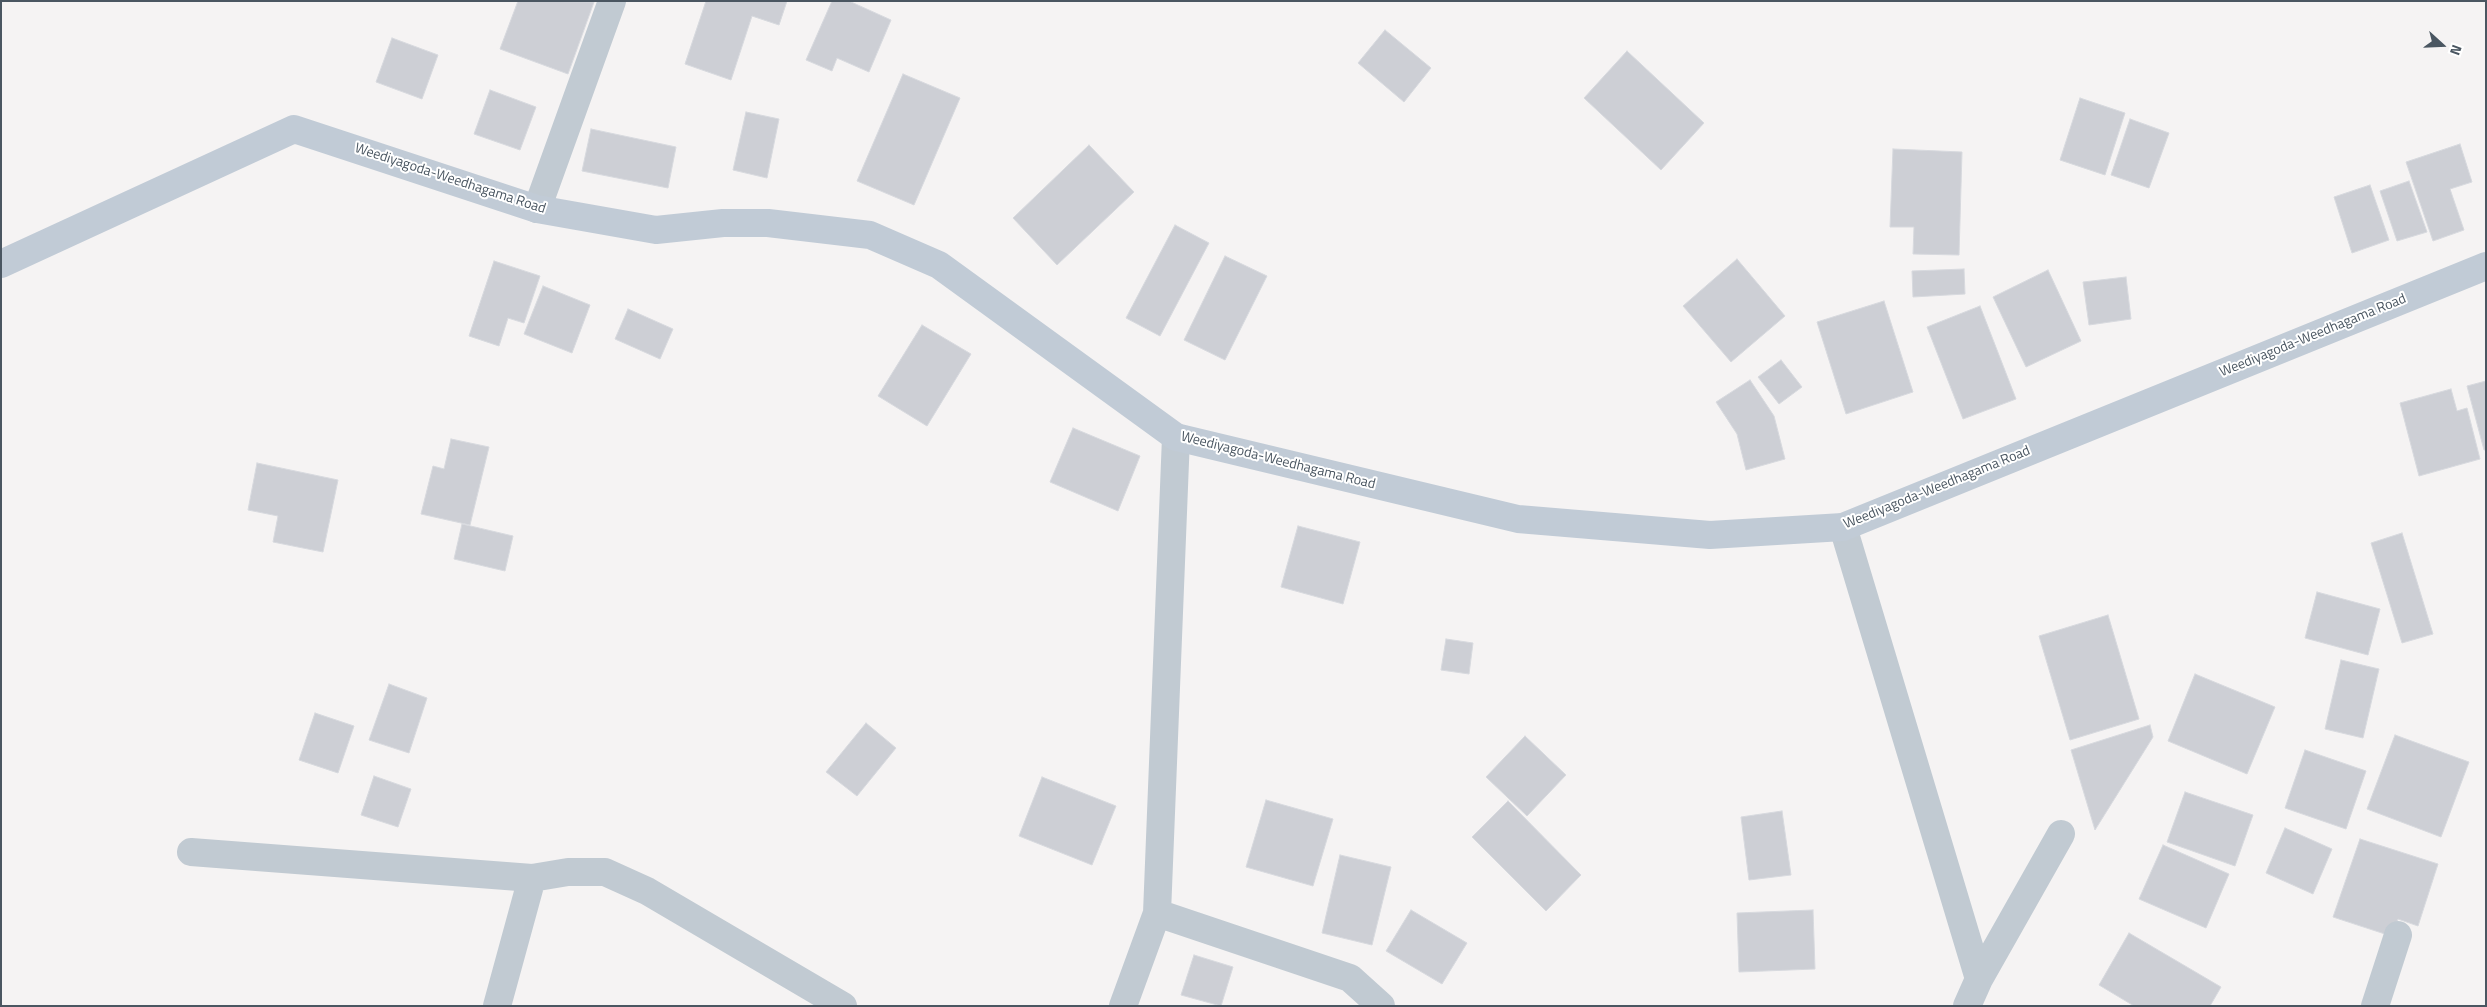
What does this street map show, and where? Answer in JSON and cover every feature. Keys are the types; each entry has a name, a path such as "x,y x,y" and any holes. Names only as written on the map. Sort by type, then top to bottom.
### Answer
{"street":[{"path":"537,209 612,1"},
{"name":"Weediyagoda-Weedhagama Road","path":"1,264 294,129 537,209 656,230 723,223 768,223 870,235 939,265 1176,437 1518,518 1710,534 1843,526 2486,266"},
{"path":"1123,1006 1157,913 1176,437"},
{"path":"1843,526 1979,979"},
{"path":"1967,1006 1979,979 2061,834"},
{"path":"191,852 532,878 568,872 605,872 647,891 843,1006"},
{"path":"497,1006 532,878"},
{"path":"1157,913 1350,978 1381,1006"},
{"path":"2375,1006 2398,935"}],"building":[{"path":"518,1 594,2 568,74 500,49"},
{"path":"706,1 787,1 779,25 752,16 731,80 685,64"},
{"path":"832,1 849,1 891,20 869,72 837,58 832,71 806,60"},
{"path":"1385,30 1431,68 1404,102 1358,63"},
{"path":"392,38 438,55 422,99 376,82"},
{"path":"1627,51 1704,123 1661,170 1584,98"},
{"path":"903,74 960,98 914,205 857,181"},
{"path":"490,90 536,107 520,150 474,134"},
{"path":"2080,98 2125,113 2105,175 2060,160"},
{"path":"746,112 779,119 767,178 733,170"},
{"path":"2130,119 2169,133 2149,188 2111,175"},
{"path":"591,129 676,147 668,188 582,171"},
{"path":"2460,144 2472,182 2450,189 2464,230 2433,241 2406,162"},
{"path":"1089,145 1134,192 1057,265 1013,218"},
{"path":"1893,149 1962,152 1959,255 1913,254 1914,227 1890,227"},
{"path":"2409,181 2427,232 2397,241 2380,191"},
{"path":"2370,185 2389,240 2352,253 2334,197"},
{"path":"1175,225 1209,243 1160,336 1126,318"},
{"path":"1225,256 1267,276 1225,360 1184,340"},
{"path":"1737,259 1785,316 1731,362 1683,306"},
{"path":"494,261 540,276 524,323 508,318 499,346 469,336"},
{"path":"1964,269 1965,294 1913,297 1912,271"},
{"path":"2048,270 2081,341 2026,367 1993,297"},
{"path":"2126,277 2131,319 2089,325 2083,282"},
{"path":"543,286 590,305 572,353 524,334"},
{"path":"1884,301 1913,392 1846,414 1817,322"},
{"path":"1980,306 2016,399 1963,419 1927,327"},
{"path":"628,309 673,329 660,359 615,339"},
{"path":"922,325 971,354 927,426 878,396"},
{"path":"1781,360 1802,387 1779,404 1758,377"},
{"path":"1750,380 1774,416 1785,459 1746,470 1737,434 1716,402"},
{"path":"2486,381 2486,450 2484,450 2467,386"},
{"path":"2451,389 2457,411 2467,408 2480,459 2419,476 2400,403"},
{"path":"1073,428 1140,456 1118,511 1050,482"},
{"path":"451,439 489,447 470,525 421,514 433,466 444,469"},
{"path":"257,463 338,480 323,552 273,542 278,516 248,510"},
{"path":"462,524 513,536 505,571 454,559"},
{"path":"1298,526 1360,542 1343,604 1281,587"},
{"path":"2402,533 2433,634 2402,643 2371,543"},
{"path":"2317,592 2380,609 2368,655 2305,638"},
{"path":"2108,615 2139,719 2070,740 2039,636"},
{"path":"1446,639 1473,643 1469,674 1441,670"},
{"path":"2341,660 2379,669 2363,738 2325,729"},
{"path":"2195,674 2275,707 2247,774 2168,741"},
{"path":"389,684 427,698 409,753 369,740"},
{"path":"315,713 354,726 338,773 299,760"},
{"path":"866,723 896,748 857,796 826,772"},
{"path":"2150,725 2153,737 2095,830 2071,750"},
{"path":"2395,735 2469,762 2441,837 2367,809"},
{"path":"1525,736 1566,775 1527,816 1486,777"},
{"path":"2305,750 2366,771 2346,829 2285,808"},
{"path":"374,776 411,789 398,827 361,815"},
{"path":"1042,777 1116,806 1092,865 1019,836"},
{"path":"2185,792 2253,815 2235,866 2167,842"},
{"path":"1266,800 1333,819 1313,886 1246,867"},
{"path":"1508,801 1581,875 1546,911 1472,837"},
{"path":"1782,811 1791,875 1749,880 1741,817"},
{"path":"2285,828 2332,849 2313,894 2266,873"},
{"path":"2360,839 2438,864 2418,926 2398,919 2391,936 2333,917"},
{"path":"2163,845 2229,874 2206,928 2139,899"},
{"path":"1340,855 1391,867 1372,945 1322,933"},
{"path":"1411,910 1467,943 1442,984 1386,951"},
{"path":"1813,910 1815,969 1739,972 1737,913"},
{"path":"2129,933 2221,987 2210,1006 2134,1006 2099,985"},
{"path":"1194,955 1233,967 1221,1006 1181,995"}]}
